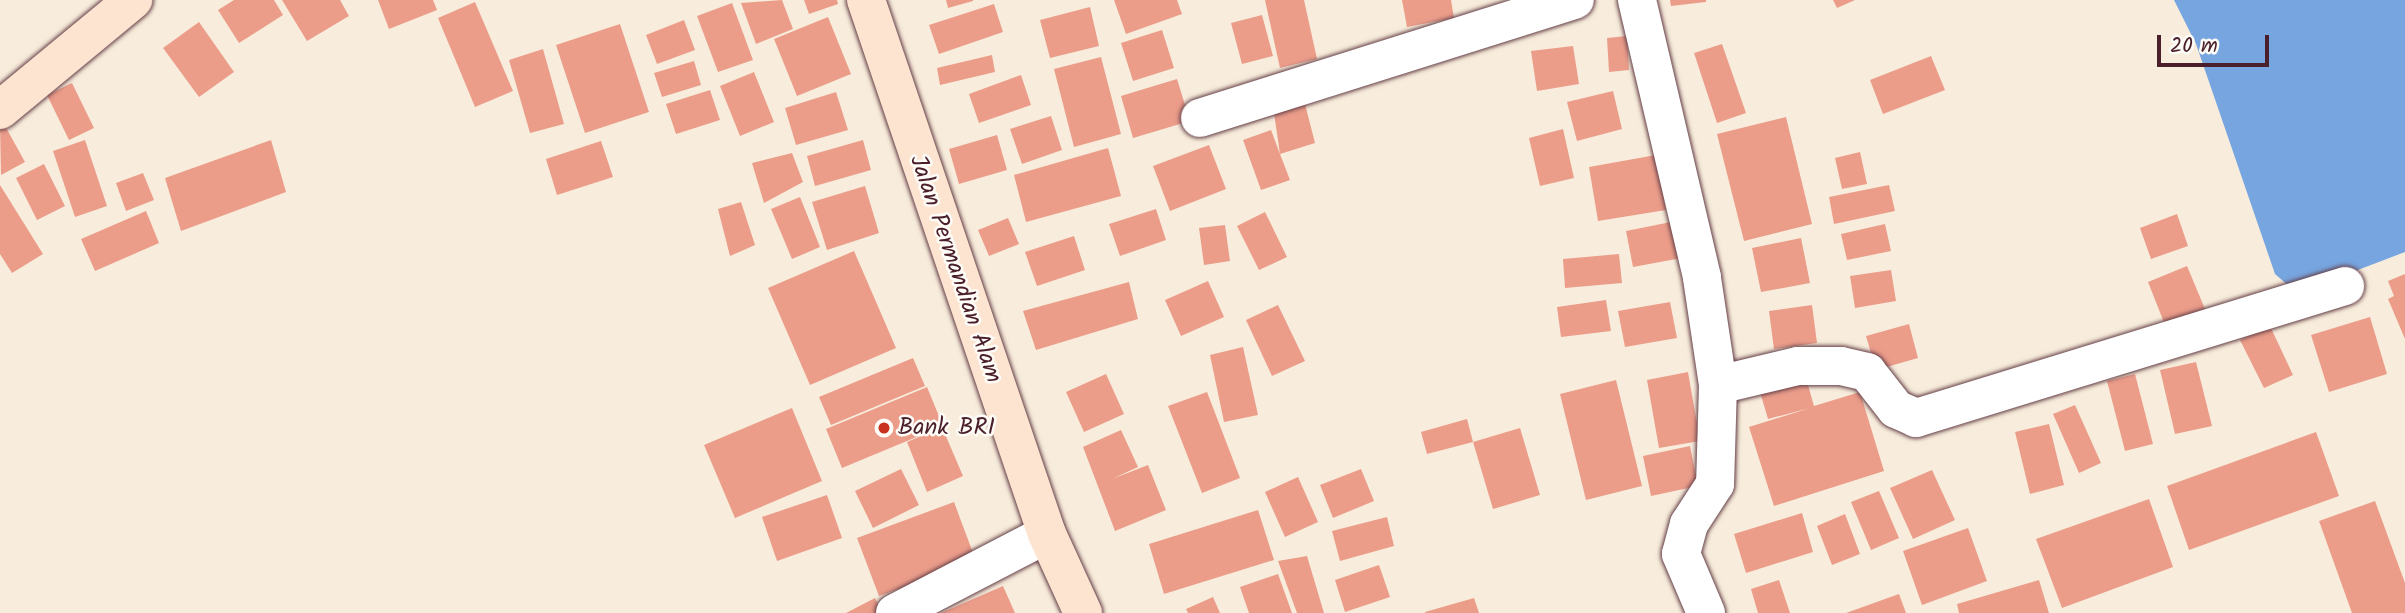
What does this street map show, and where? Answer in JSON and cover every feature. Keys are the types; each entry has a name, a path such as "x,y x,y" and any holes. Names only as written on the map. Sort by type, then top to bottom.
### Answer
{"main road":[{"path":"0,110 133,0"},
{"name":"Jalan Permandian Alam","path":"866,0 1046,534 1083,613"}],"street":[{"path":"1200,118 1575,0"},
{"path":"1637,0 1702,278 1718,385 1715,484 1689,524 1681,554 1706,613"},
{"path":"1718,385 1798,366 1841,366 1867,373 1896,409 1916,418 2345,286"},
{"path":"895,613 1046,534"}],"water":[{"path":"2174,0 2405,0 2405,252 2308,289 2290,287 2275,274 2196,44"}],"building":[{"path":"234,0 274,0 283,15 239,43 218,10"},
{"path":"282,0 340,0 349,16 307,41"},
{"path":"378,0 433,0 437,10 389,29"},
{"path":"782,0 793,29 756,44 741,3"},
{"path":"804,0 837,0 838,4 809,14"},
{"path":"946,0 973,0 973,1 948,8"},
{"path":"1114,0 1177,0 1182,14 1126,34"},
{"path":"1265,0 1304,0 1317,59 1280,68"},
{"path":"1402,0 1451,0 1454,18 1407,27"},
{"path":"1670,0 1706,0 1706,2 1671,6"},
{"path":"1833,0 1855,0 1837,8"},
{"path":"475,2 513,91 475,107 438,18"},
{"path":"732,3 753,60 718,72 697,16"},
{"path":"994,4 1003,32 939,54 929,25"},
{"path":"1090,7 1099,46 1050,58 1040,20"},
{"path":"1262,15 1273,56 1242,64 1231,23"},
{"path":"828,17 851,74 797,96 774,39"},
{"path":"684,20 695,50 657,64 646,35"},
{"path":"199,22 234,72 199,97 163,48"},
{"path":"620,24 649,112 585,133 556,45"},
{"path":"1162,30 1174,68 1133,81 1121,43"},
{"path":"1627,36 1629,70 1609,72 1607,38"},
{"path":"1722,44 1746,113 1717,123 1694,53"},
{"path":"1573,46 1579,84 1537,91 1531,51"},
{"path":"543,49 564,124 530,133 509,60"},
{"path":"992,55 995,72 940,85 937,68"},
{"path":"1931,56 1945,90 1883,114 1870,80"},
{"path":"1101,57 1121,134 1074,147 1054,69"},
{"path":"694,61 701,85 662,97 654,73"},
{"path":"754,72 774,122 740,136 720,86"},
{"path":"1021,75 1031,105 979,123 969,94"},
{"path":"1177,79 1190,121 1133,138 1121,96"},
{"path":"72,83 94,128 69,140 47,95"},
{"path":"710,90 720,120 676,134 666,104"},
{"path":"1613,91 1622,129 1577,141 1567,102"},
{"path":"836,92 848,130 796,145 785,108"},
{"path":"1305,104 1315,143 1280,154 1274,113"},
{"path":"1051,116 1062,150 1022,164 1010,129"},
{"path":"1786,117 1812,224 1744,241 1717,134"},
{"path":"4,124 25,162 1,175 0,126"},
{"path":"1563,129 1574,178 1540,186 1529,138"},
{"path":"1271,130 1290,180 1261,190 1243,140"},
{"path":"997,135 1007,170 959,184 949,149"},
{"path":"85,140 107,206 75,217 53,151"},
{"path":"271,140 286,192 181,231 165,178"},
{"path":"863,140 871,170 815,186 807,156"},
{"path":"601,141 613,177 557,195 546,159"},
{"path":"1209,145 1226,189 1170,211 1153,166"},
{"path":"1108,148 1121,196 1026,222 1014,175"},
{"path":"1860,152 1867,184 1842,189 1835,158"},
{"path":"792,153 803,182 764,203 752,163"},
{"path":"1656,155 1666,210 1598,221 1589,167"},
{"path":"44,164 65,206 37,220 16,178"},
{"path":"143,173 154,200 126,211 116,183"},
{"path":"0,185 43,254 12,273 0,254"},
{"path":"1889,185 1895,211 1834,224 1829,197"},
{"path":"865,186 879,233 827,250 812,202"},
{"path":"800,197 820,247 792,259 771,209"},
{"path":"741,202 755,245 730,256 718,209"},
{"path":"1156,209 1166,240 1120,256 1109,224"},
{"path":"146,211 159,243 95,271 81,239"},
{"path":"1265,212 1287,257 1259,270 1237,226"},
{"path":"2177,214 2188,246 2151,259 2140,228"},
{"path":"1008,218 1019,244 989,256 978,230"},
{"path":"1681,220 1687,257 1633,267 1626,231"},
{"path":"1885,224 1891,251 1847,260 1841,234"},
{"path":"1225,225 1230,261 1204,265 1199,228"},
{"path":"1074,236 1085,270 1037,286 1025,252"},
{"path":"1801,238 1810,283 1761,292 1752,248"},
{"path":"854,251 896,348 810,385 768,288"},
{"path":"1619,254 1622,283 1565,288 1563,259"},
{"path":"2187,266 2205,309 2165,325 2148,282"},
{"path":"1891,270 1896,301 1855,308 1850,276"},
{"path":"2405,274 2405,339 2388,299 2394,296 2388,281"},
{"path":"1208,281 1224,317 1181,336 1165,300"},
{"path":"1129,282 1138,319 1036,350 1023,311"},
{"path":"1606,300 1611,331 1561,337 1557,307"},
{"path":"1670,302 1677,338 1625,347 1618,311"},
{"path":"1278,305 1305,361 1272,376 1246,320"},
{"path":"1812,305 1817,343 1774,349 1769,311"},
{"path":"2370,317 2387,374 2329,392 2311,335"},
{"path":"1909,324 1918,358 1876,370 1866,336"},
{"path":"2270,326 2293,375 2264,388 2240,340"},
{"path":"1243,347 1258,415 1224,422 1210,355"},
{"path":"913,358 925,386 831,425 819,397"},
{"path":"2196,362 2212,426 2175,434 2160,370"},
{"path":"1804,371 1814,406 1860,392 1884,471 1774,506 1749,427 1810,408 1768,419 1758,385"},
{"path":"1688,372 1700,441 1659,448 1647,380"},
{"path":"1106,374 1124,414 1084,432 1066,392"},
{"path":"2135,374 2153,444 2125,451 2107,381"},
{"path":"1616,380 1642,486 1586,500 1560,394"},
{"name":"Bank BRI","path":"927,387 943,426 842,468 826,429"},
{"path":"1207,392 1240,478 1202,493 1168,406"},
{"path":"2075,405 2101,463 2079,473 2053,414"},
{"path":"792,408 822,481 735,518 704,445"},
{"path":"1467,419 1473,442 1427,454 1421,432"},
{"path":"2049,424 2064,485 2030,494 2015,432"},
{"path":"942,427 963,476 927,492 907,442"},
{"path":"1520,428 1540,495 1493,509 1473,442"},
{"path":"1121,430 1138,467 1112,479 1148,465 1166,510 1115,531 1083,447"},
{"path":"2316,432 2339,496 2189,550 2167,486"},
{"path":"1690,446 1698,486 1651,496 1643,456"},
{"path":"901,469 919,505 873,528 855,491"},
{"path":"1361,469 1374,501 1333,518 1320,485"},
{"path":"1932,470 1955,520 1913,539 1890,488"},
{"path":"1298,477 1318,522 1285,537 1265,492"},
{"path":"1879,491 1899,538 1871,550 1851,502"},
{"path":"827,495 842,538 777,561 762,517"},
{"path":"2149,499 2173,567 2062,608 2036,539"},
{"path":"2375,501 2405,583 2405,613 2352,613 2319,521"},
{"path":"954,502 976,561 879,596 857,538"},
{"path":"1258,510 1274,560 1164,594 1149,544"},
{"path":"1802,513 1813,552 1746,573 1734,534"},
{"path":"1845,514 1860,554 1832,565 1817,526"},
{"path":"1387,517 1394,546 1340,561 1332,531"},
{"path":"1968,528 1987,581 1922,605 1903,551"},
{"path":"1307,556 1324,613 1297,613 1278,561"},
{"path":"1379,565 1390,597 1345,612 1335,580"},
{"path":"1278,574 1292,613 1249,613 1240,587"},
{"path":"1779,580 1790,613 1758,613 1751,589"},
{"path":"2039,580 2049,613 1959,613 1957,604"},
{"path":"1003,586 1015,613 941,613"},
{"path":"1899,594 1906,613 1846,613"},
{"path":"1213,597 1220,613 1188,613 1186,609"},
{"path":"875,598 882,613 846,613"},
{"path":"1474,598 1479,613 1425,613 1425,612"}],"place":[{"name":"Bank BRI","path":"884,428"}]}
